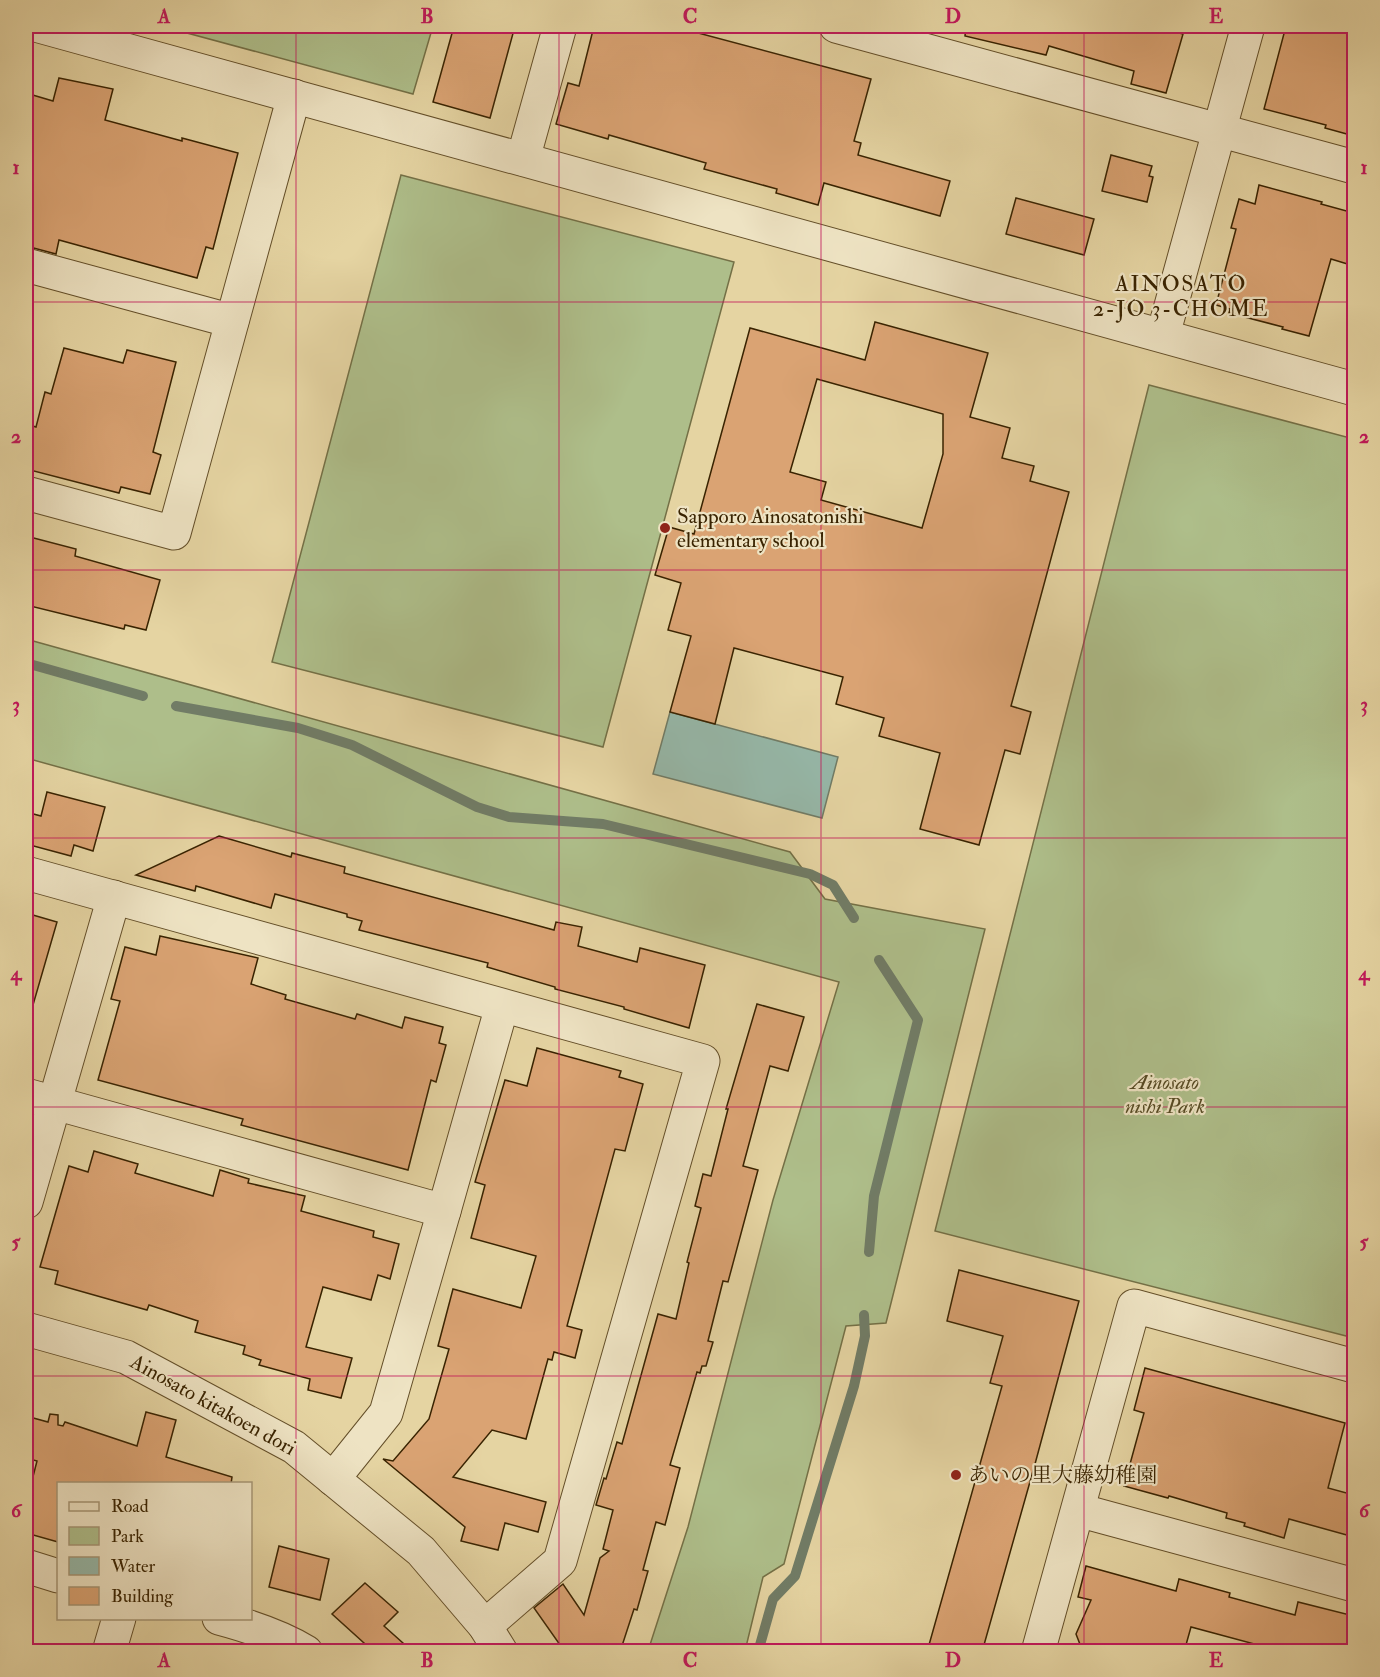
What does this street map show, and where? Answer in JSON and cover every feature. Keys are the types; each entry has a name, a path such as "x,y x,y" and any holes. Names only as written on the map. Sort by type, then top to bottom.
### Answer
{"street":[{"path":"39,26 1354,388"},
{"path":"523,159 560,26"},
{"path":"836,26 1354,167"},
{"path":"1163,336 1248,26"},
{"path":"26,493 174,534 294,96"},
{"path":"26,265 232,321"},
{"path":"26,873 703,1061 560,1561 493,1639"},
{"path":"26,1202 40,1099 114,897"},
{"path":"333,1479 386,1413 502,1006"},
{"path":"40,1099 444,1211"},
{"path":"1038,1652 1134,1306 1354,1366"},
{"name":"Ainosato kitakoen dori","path":"26,1329 126,1356 294,1447 421,1551 493,1639"},
{"path":"1078,1510 1354,1585"},
{"path":"26,1566 57,1576"},
{"path":"109,1652 117,1620"},
{"path":"225,1620 294,1644 306,1652"}],"green space":[{"path":"161,26 433,26 413,94"},
{"path":"401,175 734,262 603,747 272,662"},
{"name":"Ainosato nishi Park","path":"1149,385 1354,439 1354,1338 935,1231"},
{"path":"26,639 790,852 825,899 985,929 886,1323 846,1326 784,1564 763,1577 745,1651 648,1651 688,1527 773,1200 839,982 26,758"}],"water":[{"path":"670,712 838,757 822,818 653,774"}],"building":[{"path":"454,26 515,26 490,118 433,102"},
{"path":"594,26 672,26 871,79 854,141 861,143 858,155 950,181 940,216 824,183 818,205 776,193 777,189 704,169 706,163 609,135 608,139 556,124 568,83 579,86"},
{"path":"966,26 1154,26 1183,34 1166,93 1131,84 1134,71 1049,46 1046,55 965,36"},
{"path":"1286,26 1354,26 1354,136 1325,128 1326,125 1264,109"},
{"path":"59,78 113,89 105,120 182,141 182,138 238,153 213,249 206,247 197,278 59,240 56,254 26,246 26,93 53,101"},
{"path":"1111,155 1152,166 1149,176 1153,177 1147,202 1102,191"},
{"path":"1259,185 1354,213 1354,266 1331,259 1309,336 1229,313 1230,309 1216,305 1236,229 1231,228 1239,199 1255,204"},
{"path":"1016,198 1094,219 1084,255 1006,234"},
{"path":"875,322 988,353 970,417 1010,428 1002,458 1034,466 1030,481 1069,492 1011,706 1031,712 1020,754 1005,750 979,845 920,829 940,753 879,736 884,718 836,704 843,677 734,648 715,724 670,712 691,636 668,630 681,583 655,575 669,527 694,534 750,328 865,360","holes":["817,379 943,414 943,454 922,528 821,500 826,482 790,472"]},
{"path":"64,348 123,363 127,350 176,362 153,452 161,455 150,494 121,487 119,493 26,469 26,424 36,427 45,392 51,394"},
{"path":"26,536 76,549 75,556 160,580 146,630 125,625 124,629 26,605"},
{"path":"47,792 105,807 93,851 74,845 71,856 26,844 26,812 41,816"},
{"path":"219,836 291,857 292,853 345,867 344,873 554,930 556,922 582,927 578,946 637,962 640,948 705,965 689,1028 624,1009 624,1007 555,989 555,987 487,967 488,963 359,930 362,921 347,917 347,914 275,894 271,908 196,886 195,891 136,875"},
{"path":"26,913 57,922 33,1005 26,1004"},
{"path":"160,936 258,958 251,984 286,995 285,999 355,1019 357,1014 402,1028 405,1017 443,1027 439,1043 446,1045 436,1082 431,1080 408,1170 241,1125 243,1119 98,1080 120,1001 111,999 125,947 156,955"},
{"path":"757,1004 804,1017 788,1071 770,1066 743,1166 758,1170 728,1282 723,1281 708,1341 713,1342 706,1366 702,1366 700,1373 697,1372 670,1465 680,1468 665,1525 656,1522 643,1570 648,1571 637,1610 634,1609 620,1652 565,1652 534,1608 563,1584 584,1615 600,1558 609,1551 603,1549 613,1510 596,1505 617,1442 622,1444 658,1314 676,1319 701,1208 695,1206 703,1174 711,1176 728,1109 726,1109"},
{"path":"537,1048 621,1071 619,1077 643,1084 625,1151 615,1149 567,1326 582,1330 575,1358 554,1352 552,1360 548,1359 526,1439 492,1430 453,1477 546,1502 538,1532 505,1523 498,1550 461,1541 465,1527 383,1459 393,1461 429,1419 449,1349 438,1346 453,1289 521,1308 536,1256 471,1238 485,1185 475,1182 505,1080 527,1086"},
{"path":"94,1151 138,1164 135,1173 213,1196 220,1170 249,1179 248,1183 305,1196 301,1211 374,1231 373,1237 399,1244 390,1279 378,1275 371,1300 323,1287 306,1347 352,1358 341,1398 308,1390 310,1379 259,1365 261,1360 243,1354 245,1346 195,1332 198,1321 149,1305 147,1310 55,1284 58,1271 40,1267 69,1166 88,1172"},
{"path":"959,1270 1079,1301 982,1652 927,1652 1002,1386 990,1383 1003,1336 947,1321"},
{"path":"1145,1368 1345,1423 1328,1488 1354,1495 1354,1537 1289,1519 1284,1538 1244,1526 1245,1523 1226,1518 1227,1513 1124,1486 1144,1413 1134,1410"},
{"path":"146,1412 176,1420 166,1457 232,1477 231,1482 57,1482 57,1542 26,1533 26,1504 37,1461 26,1458 26,1416 48,1422 50,1414 58,1415 58,1425 63,1426 65,1422 137,1446"},
{"path":"279,1546 329,1559 320,1600 269,1587"},
{"path":"1086,1566 1176,1591 1179,1579 1230,1593 1229,1597 1295,1615 1298,1602 1354,1616 1354,1652 1284,1652 1191,1627 1184,1652 1083,1652 1076,1634 1091,1600 1078,1597"},
{"path":"365,1583 398,1612 384,1626 413,1652 374,1652 332,1614"}],"waterway":[{"path":"26,663 143,696"},
{"path":"176,706 298,728 352,745 477,807 509,817 603,824 810,874 833,885 854,918"},
{"path":"869,1252 874,1196 918,1020 879,960"},
{"path":"758,1652 773,1599 795,1576 854,1386 865,1336 864,1315"}],"place":[{"name":"Sapporo Ainosatonishi elementary school","path":"665,528"},
{"name":"あいの里大藤幼稚園","path":"956,1475"}],"district":[{"name":"AINOSATO 2-JO 3-CHOME","path":"1181,296"}]}
